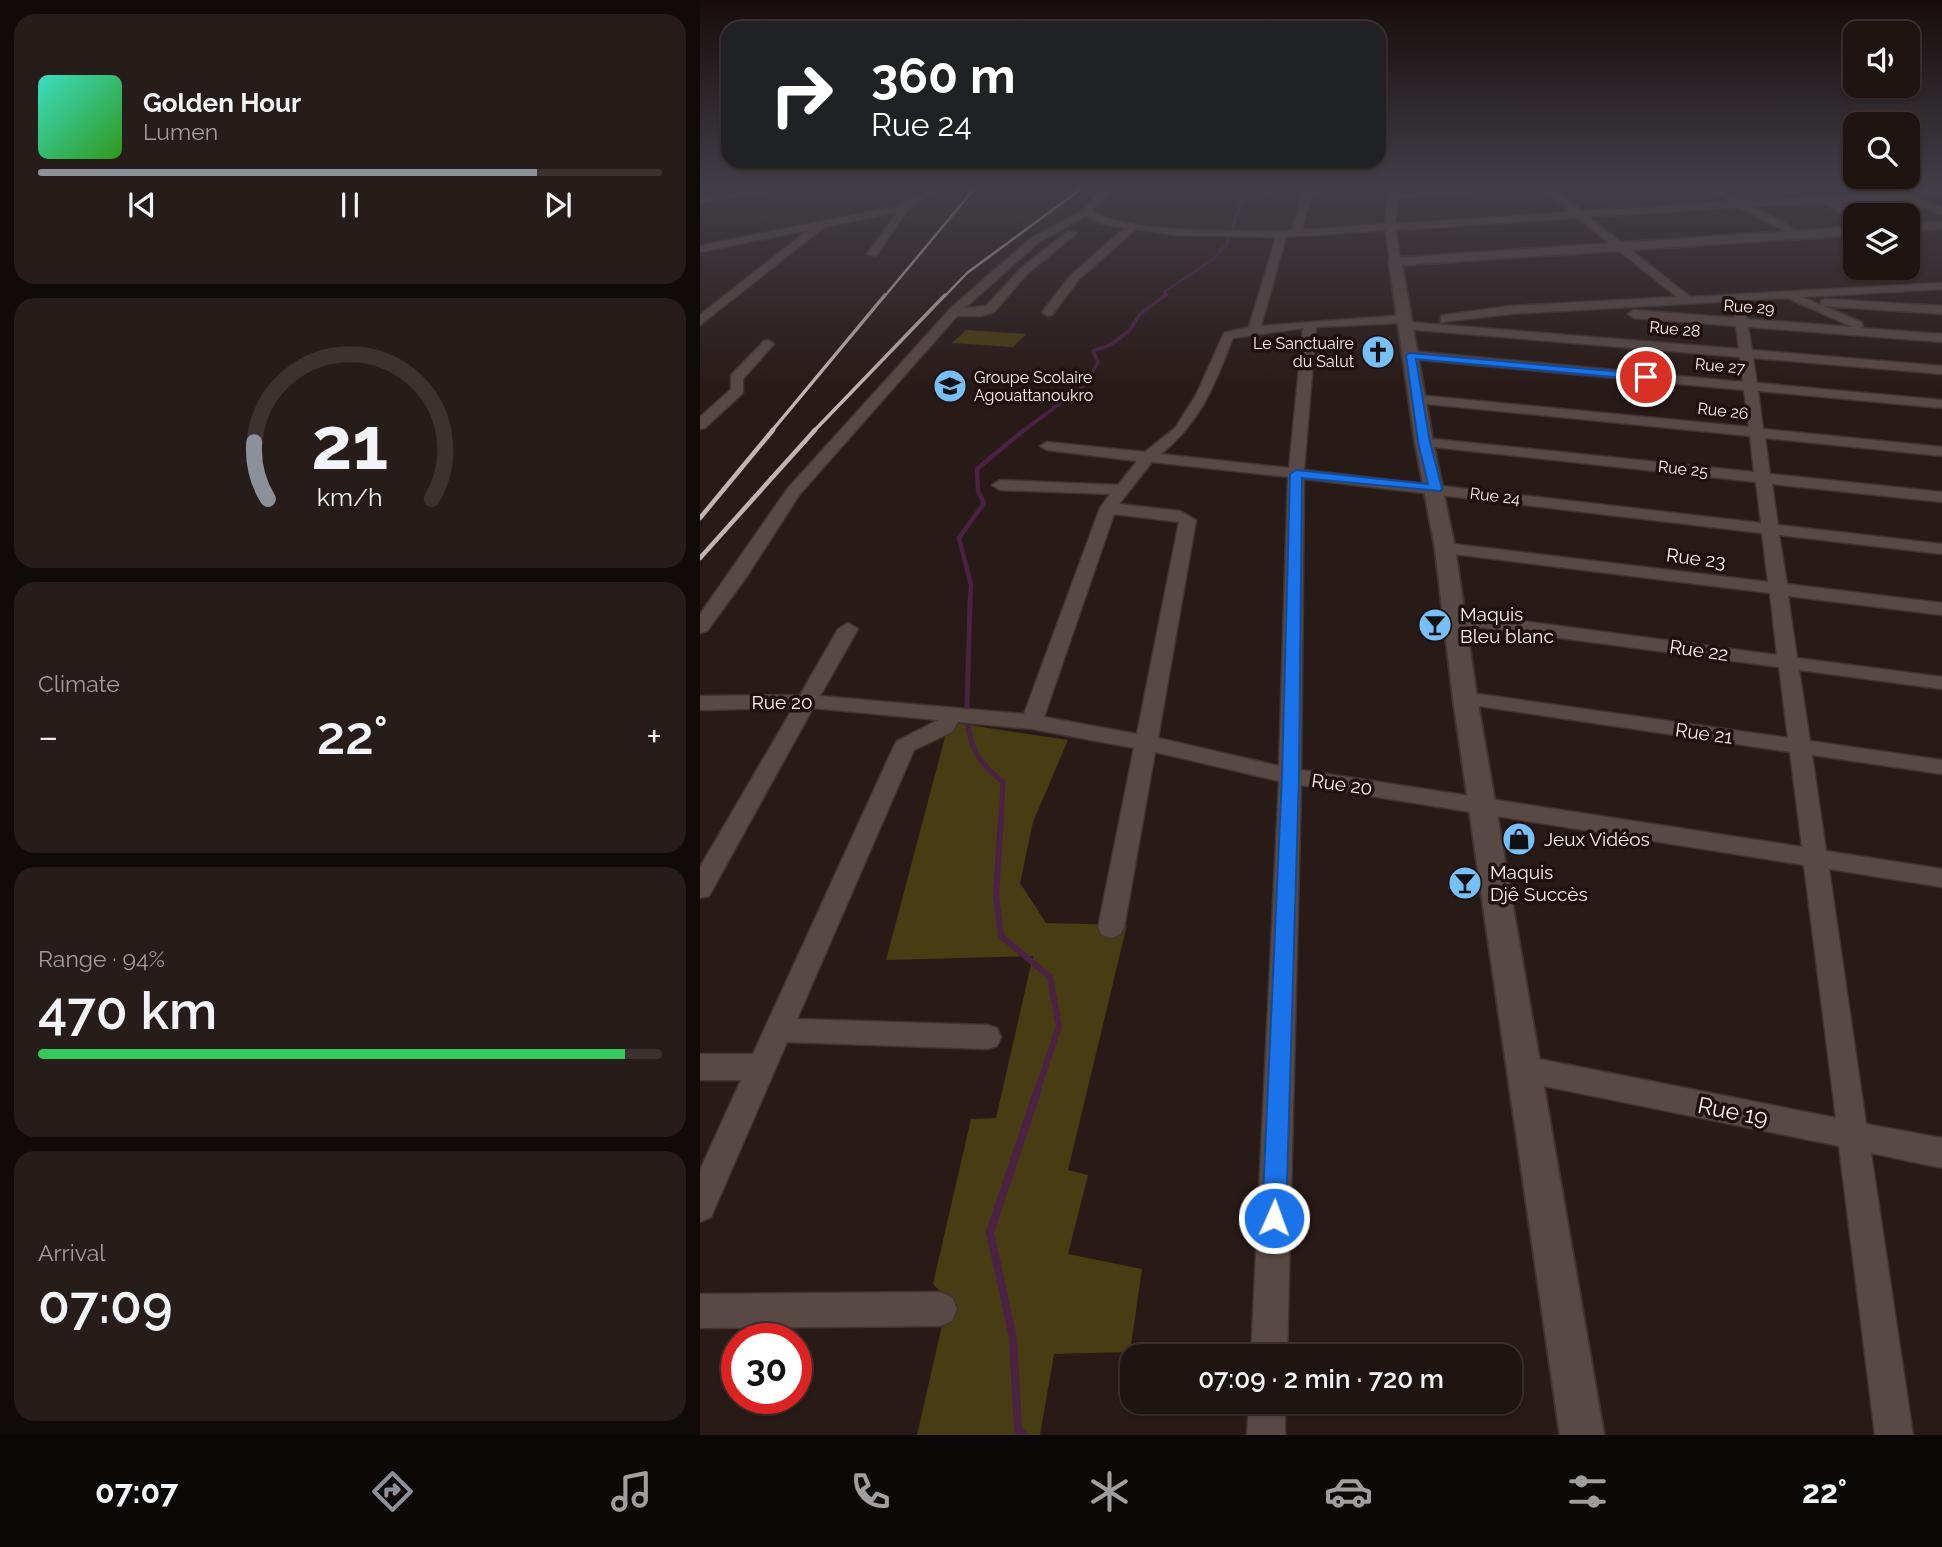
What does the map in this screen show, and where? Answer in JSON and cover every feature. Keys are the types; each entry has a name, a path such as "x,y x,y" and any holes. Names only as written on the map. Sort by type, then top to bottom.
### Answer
{"street":[{"path":"700,321 781,256"},
{"path":"700,627 744,568 794,491 954,312 1017,256"},
{"path":"954,312 982,312 990,309 1024,271 1043,256"},
{"path":"1048,312 1075,277 1099,256"},
{"path":"1254,330 1276,256"},
{"path":"1394,256 1412,324 1410,355 1424,442 1436,489 1446,548 1465,698 1582,1435"},
{"path":"1395,262 1480,256"},
{"path":"1632,256 1687,300"},
{"path":"1032,722 1108,508 1147,458 1180,431 1203,395 1228,336 1254,330 1310,324 1412,324 1554,308 1942,286"},
{"path":"1785,293 1942,363"},
{"path":"1738,296 1894,1435"},
{"path":"1807,303 1942,310"},
{"name":"Rue 29","path":"1554,308 1942,338"},
{"path":"1269,1344 1290,776 1296,474 1310,324"},
{"name":"Rue 28","path":"1412,324 1942,370"},
{"path":"700,425 738,390 736,378 768,344"},
{"name":"Rue 27","path":"1410,355 1942,404"},
{"name":"Rue 26","path":"1417,399 1942,451"},
{"name":"Rue 25","path":"1424,442 1942,497"},
{"name":"Rue 24","path":"1047,446 1942,549"},
{"path":"1000,485 1122,490"},
{"path":"1108,508 1180,516 1188,520 1111,928"},
{"name":"Rue 23","path":"1446,548 1942,609"},
{"name":"Rue 22","path":"1455,618 1942,683"},
{"path":"700,889 848,629"},
{"name":"Rue 21","path":"1465,698 1942,767"},
{"name":"Rue 20","path":"700,703 807,701 1032,722 1147,743 1290,776 1942,878"},
{"path":"700,1206 905,746 944,727 953,713"},
{"path":"778,1030 987,1037"},
{"path":"700,1067 762,1067"},
{"name":"Rue 19","path":"1524,1069 1942,1153"},
{"path":"700,1311 940,1309"},
{"path":"1266,1435 1267,1414"}],"shaded area":[{"path":"966,330 1026,334 1013,347 952,343"},
{"path":"949,722 1068,740 1033,822 1020,883 1046,923 1127,925 1068,1170 1088,1175 1068,1254 1142,1269 1131,1344 1120,1344 1120,1352 1054,1354 1040,1435 917,1435 948,1299 933,1284 971,1119 996,1118 1033,956 886,960"}],"waterway":[{"path":"1164,297 1167,295 1164,292 1216,256"},
{"path":"1022,432 1086,384 1098,362 1093,351 1110,345 1129,331 1140,314 1166,295"},
{"path":"970,603 971,585 959,538 984,503 978,491 977,469 1024,430"},
{"path":"967,708 970,601"},
{"path":"968,722 971,741 978,756 1003,782 1001,819"},
{"path":"1001,817 996,896 1001,936 1050,977 1059,1027 1037,1091"},
{"path":"1024,1435 1018,1430 1013,1338 990,1232 1038,1089"}],"railway":[{"path":"884,297 918,256"},
{"path":"944,297 967,273 990,256"},
{"path":"771,432 885,295"},
{"path":"813,432 945,295"},
{"path":"700,518 773,430"},
{"path":"700,558 815,430"}],"place":[{"name":"Le Sanctuaire du Salut","path":"1378,352"},
{"name":"Groupe Scolaire Agouattanoukro","path":"950,386"},
{"name":"Maquis Bleu blanc","path":"1435,625"},
{"name":"Jeux Vidéos","path":"1519,839"},
{"name":"Maquis Djê Succès","path":"1465,883"}],"route":[{"path":"1274,1218 1290,776 1296,474 1436,489 1424,442 1410,355 1646,377"}]}
